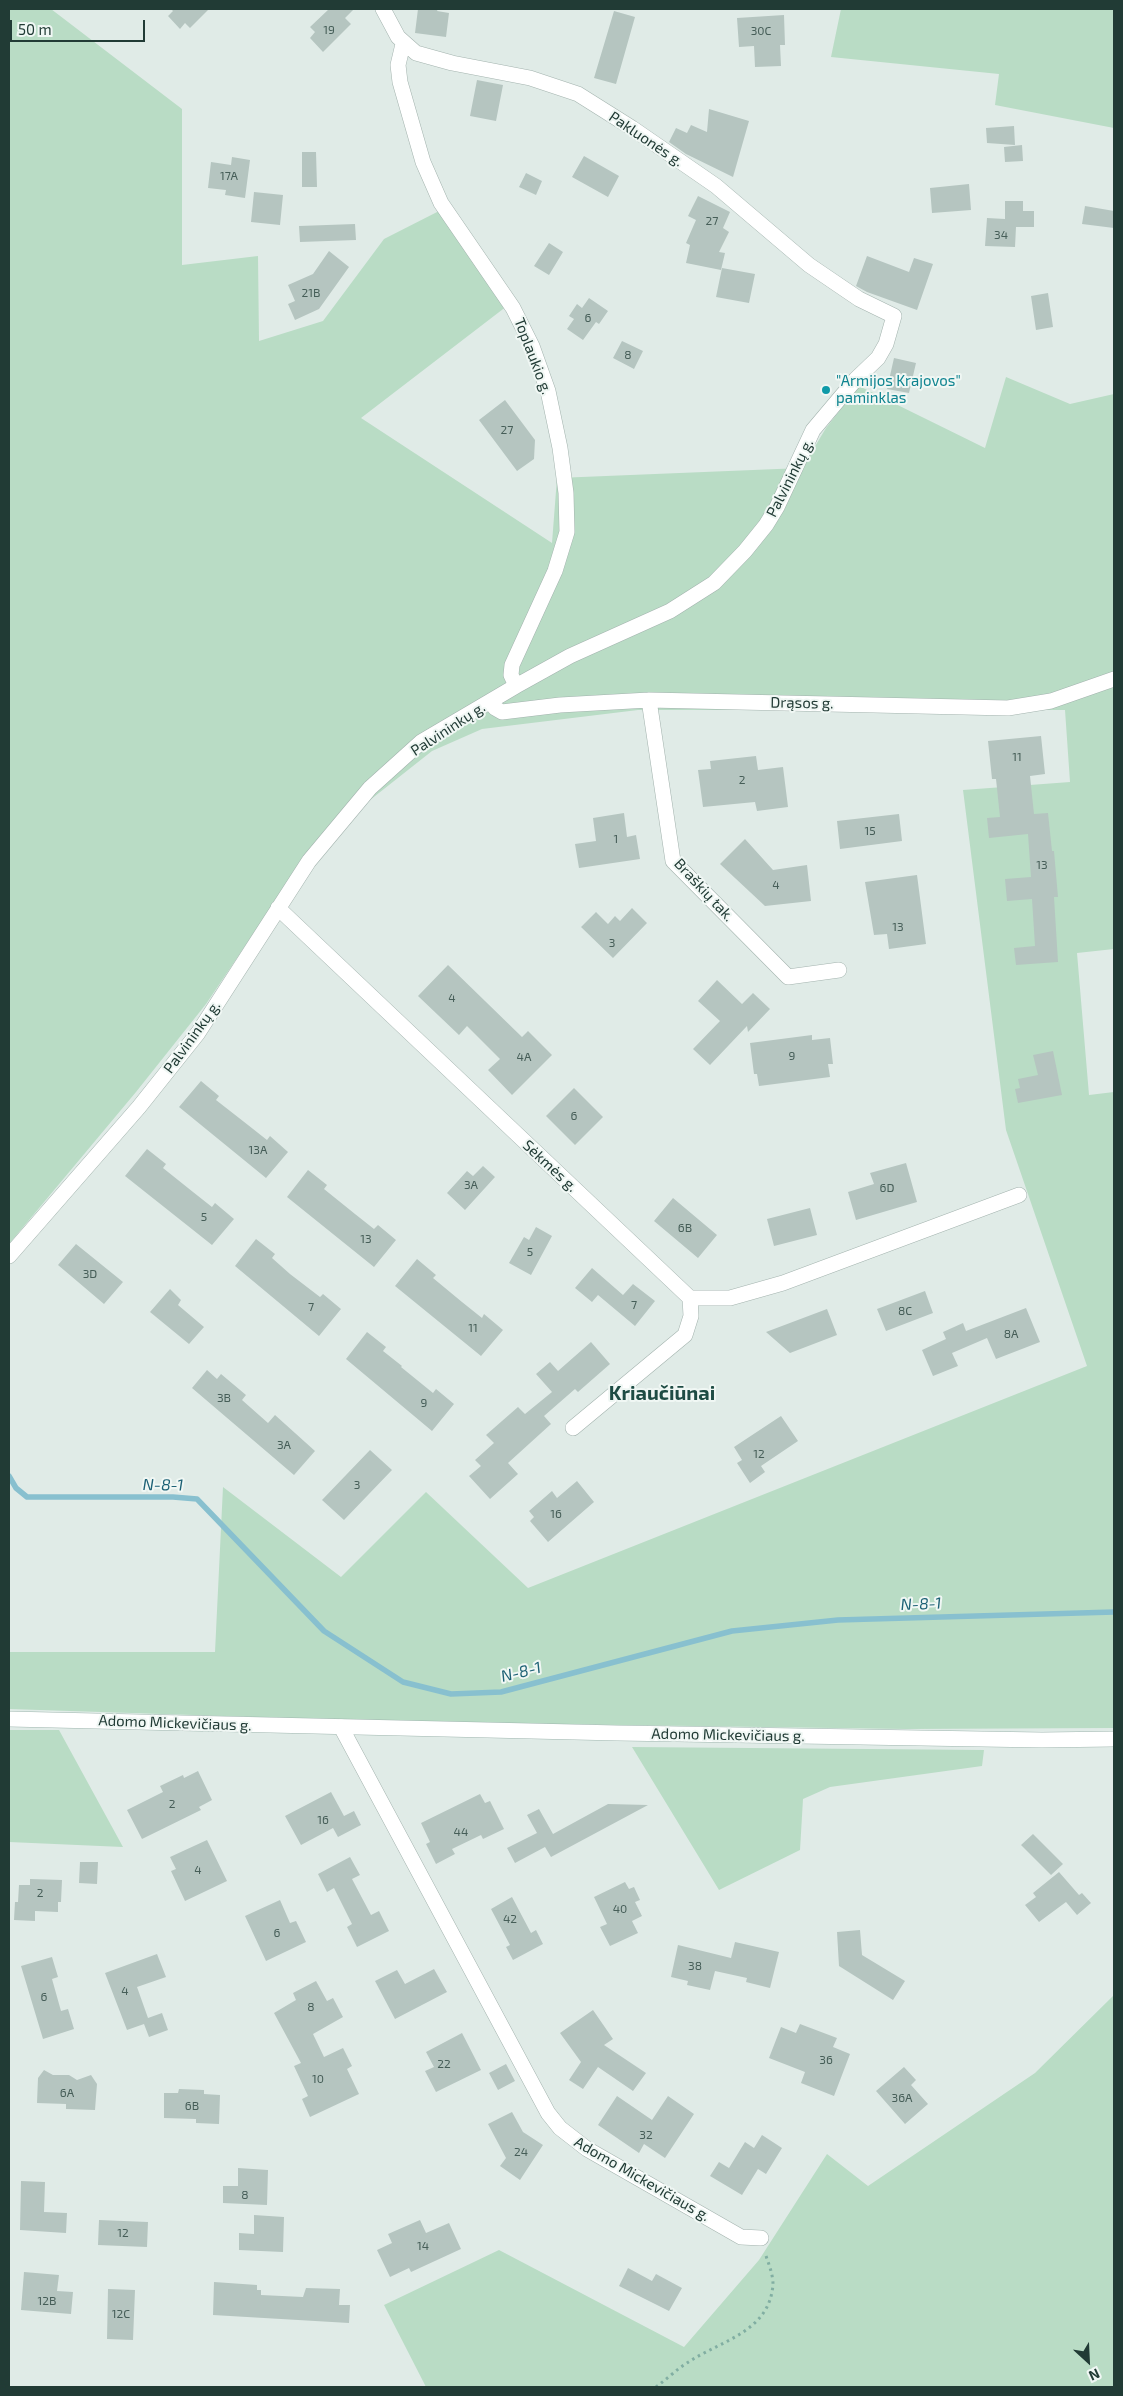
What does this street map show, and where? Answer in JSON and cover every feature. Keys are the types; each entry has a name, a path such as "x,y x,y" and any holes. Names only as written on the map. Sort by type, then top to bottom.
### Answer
{"street":[{"path":"383,9 403,44"},
{"name":"Pakluonės g.","path":"403,44 416,53 452,63 530,78 578,94 632,128 716,186 809,264 860,298 894,316"},
{"name":"Toplaukio g.","path":"403,44 398,65 400,82 423,162 441,203 513,308 532,346 548,391 560,448 566,492 567,532 554,571 512,665 512,675 516,686"},
{"name":"Palvininkų g.","path":"9,1256 139,1107 198,1033 308,861 370,788 421,742 570,656 670,611 714,583 745,551 766,525 777,507 814,430 856,379 878,358 886,344 894,316"},
{"name":"Drąsos g.","path":"490,702 502,712 560,705 649,700 1008,708 1051,701 1114,679"},
{"name":"Braškių tak.","path":"649,700 673,860 788,977 839,970"},
{"name":"Sėkmės g.","path":"278,908 690,1298"},
{"path":"573,1428 684,1335 692,1316 690,1298 730,1298 783,1283 1019,1195"},
{"name":"Adomo Mickevičiaus g.","path":"9,1718 341,1727 1042,1740 1114,1739"},
{"name":"Adomo Mickevičiaus g.","path":"341,1727 548,2114 560,2128 587,2148 742,2237 761,2238"}],"path":[{"path":"656,2387 689,2361 747,2331 759,2320 769,2304 773,2282 761,2238"}],"green space":[{"path":"9,9 51,9 182,109 182,265 258,256 259,341 323,321 384,239 443,209 507,306 361,418 552,543 557,478 802,468 826,428 859,386 985,448 1006,377 1070,404 1114,394 1114,949 1077,953 1089,1095 1114,1092 1114,1728 906,1729 407,1722 9,1709 9,1652 215,1652 223,1487 341,1577 426,1492 528,1588 1087,1366 1006,1130 963,790 1070,782 1065,710 638,710 482,729 432,751 365,804 280,894 206,1004 136,1092 9,1244"},
{"path":"841,9 1114,9 1114,128 995,105 999,74 831,57"},
{"path":"9,1730 59,1730 123,1847 9,1842"},
{"path":"632,1747 984,1750 982,1766 830,1787 803,1799 800,1850 719,1890"},
{"path":"1114,1995 1114,2387 426,2387 384,2305 499,2250 684,2347 759,2260 827,2154 868,2186 1035,2073"}],"building":[{"path":"171,9 209,9 190,28 185,23 180,29 168,16 173,11"},
{"path":"329,9 354,9 345,18 351,24 323,52 310,38 315,32 310,27"},
{"path":"418,9 438,9 437,11 449,13 446,37 415,33"},
{"path":"614,11 635,17 616,84 594,78"},
{"path":"784,15 785,45 780,45 781,66 755,67 754,46 739,47 737,18"},
{"path":"477,80 503,85 496,121 470,116"},
{"path":"709,109 749,121 733,177 686,154 669,142 676,128 687,133 691,125 707,132"},
{"path":"1014,126 1015,145 987,143 986,128"},
{"path":"1022,145 1023,161 1005,162 1004,147"},
{"path":"302,152 316,152 317,187 302,187"},
{"path":"584,156 619,176 608,197 572,177"},
{"path":"232,157 250,160 245,198 225,195 226,190 208,188 211,162 231,165"},
{"path":"526,173 542,181 536,195 519,187"},
{"path":"969,184 971,210 932,213 930,188"},
{"path":"254,192 283,195 280,225 251,222"},
{"path":"698,196 730,212 723,228 729,232 719,252 725,253 721,270 686,263 690,245 686,243 696,220 688,216"},
{"path":"1005,201 1023,201 1023,211 1034,211 1034,227 1016,227 1015,247 985,246 987,218 1005,219"},
{"path":"1085,206 1114,211 1114,228 1082,224"},
{"path":"355,224 356,240 300,242 299,226"},
{"path":"549,243 563,252 549,275 534,266"},
{"path":"329,251 349,267 319,309 295,320 288,304 295,301 288,285 313,274"},
{"path":"867,256 909,272 914,258 933,264 917,310 867,292 856,286"},
{"path":"722,268 755,274 749,303 716,297"},
{"path":"1048,293 1053,327 1036,330 1031,296"},
{"path":"589,298 608,311 599,324 596,322 583,340 567,329 574,319 569,316 577,304 582,308"},
{"path":"622,341 643,351 634,369 613,358"},
{"path":"894,358 916,363 909,393 887,389"},
{"path":"505,400 535,440 534,459 517,471 479,420"},
{"path":"1041,736 1045,774 1030,776 1034,814 1048,813 1052,851 1054,851 1058,897 1054,897 1058,962 1016,965 1014,948 1035,946 1032,899 1007,901 1005,879 1031,877 1028,834 989,838 987,818 1000,817 996,779 992,779 988,741"},
{"path":"756,756 758,770 783,767 788,807 757,811 755,802 703,807 698,770 711,769 710,761"},
{"path":"624,813 627,837 636,835 640,859 579,868 575,844 596,841 593,818"},
{"path":"899,814 902,841 840,849 837,821"},
{"path":"745,839 773,870 807,865 811,901 765,906 720,864"},
{"path":"917,875 926,944 889,949 887,934 874,935 865,882"},
{"path":"632,908 647,923 613,958 581,927 596,912 608,924 615,916 620,921"},
{"path":"448,965 522,1037 528,1031 552,1055 512,1095 488,1070 500,1059 467,1026 459,1035 418,996"},
{"path":"717,980 742,1004 753,993 770,1009 748,1032 747,1026 710,1065 693,1049 720,1021 698,1001"},
{"path":"812,1035 812,1040 830,1038 833,1064 828,1064 830,1077 759,1086 757,1074 754,1074 750,1043"},
{"path":"1053,1051 1062,1095 1018,1103 1015,1089 1020,1088 1018,1079 1038,1075 1033,1055"},
{"path":"201,1081 219,1096 216,1100 267,1140 270,1136 288,1152 266,1178 179,1107"},
{"path":"574,1088 603,1117 575,1145 546,1116"},
{"path":"147,1149 166,1164 163,1168 212,1207 215,1203 234,1219 212,1245 125,1176"},
{"path":"906,1163 917,1202 856,1220 848,1192 874,1184 870,1173"},
{"path":"483,1166 495,1177 465,1210 447,1193 467,1171 473,1176"},
{"path":"308,1170 327,1185 324,1189 355,1214 374,1229 378,1225 396,1240 374,1267 287,1197"},
{"path":"673,1198 717,1235 698,1258 654,1221"},
{"path":"810,1208 817,1235 774,1246 767,1219"},
{"path":"536,1227 552,1236 531,1275 509,1263 524,1237 529,1240"},
{"path":"256,1239 275,1254 272,1258 290,1274 320,1297 323,1294 341,1309 319,1336 235,1266"},
{"path":"76,1244 123,1282 104,1304 58,1265"},
{"path":"417,1259 436,1275 433,1278 462,1302 482,1318 484,1314 503,1330 481,1356 395,1286"},
{"path":"592,1268 623,1295 633,1284 655,1301 635,1326 598,1295 592,1302 575,1288"},
{"path":"170,1289 181,1300 178,1305 204,1327 189,1344 150,1312"},
{"path":"925,1291 933,1313 886,1331 877,1309"},
{"path":"1026,1308 1040,1342 996,1359 987,1338 952,1353 958,1366 933,1376 922,1350 946,1339 943,1332 963,1323 966,1331"},
{"path":"827,1309 837,1335 790,1353 766,1332"},
{"path":"367,1332 386,1347 383,1351 401,1367 433,1393 436,1389 454,1404 432,1431 346,1359"},
{"path":"591,1342 610,1364 578,1392 575,1389 544,1416 551,1424 508,1463 518,1474 490,1499 469,1476 481,1466 475,1460 494,1443 486,1435 518,1407 525,1414 552,1392 536,1374 550,1362 558,1371"},
{"path":"207,1370 217,1379 221,1374 246,1395 242,1400 268,1423 275,1415 315,1451 294,1475 192,1388"},
{"path":"781,1416 798,1441 761,1466 765,1472 750,1483 737,1463 742,1460 734,1447"},
{"path":"370,1450 392,1470 344,1520 322,1500"},
{"path":"577,1481 594,1502 548,1542 530,1521 534,1517 529,1511 552,1491 557,1498"},
{"path":"198,1771 212,1800 199,1807 201,1810 142,1839 127,1810 163,1792 160,1786 183,1775 184,1778"},
{"path":"331,1792 344,1816 354,1811 361,1825 338,1837 333,1828 301,1845 285,1816"},
{"path":"480,1794 485,1803 490,1801 504,1829 483,1839 481,1835 452,1849 455,1854 436,1864 426,1844 430,1842 421,1823"},
{"path":"608,1804 648,1805 551,1857 545,1847 515,1863 507,1848 537,1833 527,1815 539,1809 553,1834"},
{"path":"1033,1834 1063,1864 1051,1875 1021,1845"},
{"path":"207,1840 227,1881 185,1901 171,1871 176,1869 170,1857"},
{"path":"350,1857 360,1875 352,1879 371,1915 379,1911 389,1931 357,1947 347,1927 352,1924 334,1888 327,1892 318,1874"},
{"path":"80,1862 98,1862 97,1884 79,1883"},
{"path":"1059,1872 1079,1895 1082,1893 1091,1903 1077,1915 1066,1902 1039,1922 1025,1905 1036,1897 1033,1893"},
{"path":"30,1879 62,1880 61,1902 58,1902 58,1912 35,1911 35,1921 14,1920 15,1902 18,1902 19,1885 30,1885"},
{"path":"625,1882 629,1889 634,1887 640,1900 635,1902 642,1916 632,1921 638,1933 610,1946 600,1927 607,1924 594,1897"},
{"path":"512,1897 531,1933 536,1930 543,1944 513,1960 506,1947 510,1945 491,1909"},
{"path":"280,1900 290,1923 296,1921 306,1942 266,1961 245,1916"},
{"path":"860,1930 862,1955 905,1981 893,2000 839,1966 837,1932"},
{"path":"735,1942 779,1952 770,1988 746,1982 747,1978 715,1971 710,1990 687,1985 688,1981 671,1977 678,1945 731,1958"},
{"path":"157,1954 166,1977 137,1987 148,2018 162,2013 168,2030 149,2037 144,2024 127,2030 105,1973"},
{"path":"52,1957 58,1977 52,1979 61,2011 68,2009 74,2029 43,2039 21,1966"},
{"path":"434,1969 447,1992 395,2019 375,1981 397,1970 405,1984"},
{"path":"316,1981 327,2001 333,1998 343,2017 313,2034 324,2057 343,2048 352,2066 347,2069 359,2094 310,2117 302,2099 308,2096 294,2066 301,2063 274,2013 296,2000 293,1993"},
{"path":"593,2010 613,2039 604,2045 646,2073 633,2091 598,2067 583,2089 569,2080 581,2062 560,2033"},
{"path":"800,2024 837,2038 833,2047 850,2054 834,2096 801,2083 805,2072 769,2058 781,2027 796,2033"},
{"path":"462,2033 481,2070 436,2092 425,2071 434,2067 426,2052"},
{"path":"506,2064 515,2081 498,2090 489,2073"},
{"path":"904,2067 916,2080 911,2085 928,2104 905,2124 876,2091"},
{"path":"44,2070 53,2075 69,2075 77,2080 91,2075 97,2084 95,2110 66,2109 66,2104 37,2103 38,2078"},
{"path":"179,2089 204,2090 204,2094 220,2095 219,2124 196,2123 196,2119 164,2118 164,2093 178,2093"},
{"path":"617,2096 652,2120 668,2096 694,2114 665,2158 644,2144 639,2153 598,2125"},
{"path":"512,2112 523,2132 543,2145 520,2180 500,2166 506,2158 488,2124"},
{"path":"762,2135 782,2148 766,2174 758,2169 742,2195 710,2176 719,2162 729,2168 745,2142 754,2148"},
{"path":"238,2168 268,2170 267,2205 223,2203 223,2186 238,2186"},
{"path":"21,2181 45,2182 44,2212 67,2213 66,2233 20,2230"},
{"path":"254,2215 284,2217 283,2252 239,2250 239,2233 254,2234"},
{"path":"99,2220 148,2222 147,2247 98,2245"},
{"path":"420,2220 426,2233 449,2223 461,2249 411,2272 409,2268 390,2277 377,2250 392,2243 388,2234"},
{"path":"628,2268 652,2281 656,2274 682,2288 669,2311 619,2286"},
{"path":"24,2272 59,2275 57,2291 73,2292 71,2314 21,2310"},
{"path":"214,2282 257,2285 257,2290 261,2290 261,2295 303,2297 306,2288 340,2289 339,2305 350,2305 349,2323 213,2315"},
{"path":"108,2289 135,2290 133,2340 107,2339"}],"waterway":[{"name":"N-8-1","path":"9,1476 16,1488 27,1497 173,1497 197,1499 324,1631 403,1682 451,1694 501,1692 732,1631 838,1620 1114,1612"}],"place":[{"name":"\"Armijos Krajovos\" paminklas","path":"826,390"}],"district":[{"name":"Kriaučiūnai","path":"662,1393"}]}
